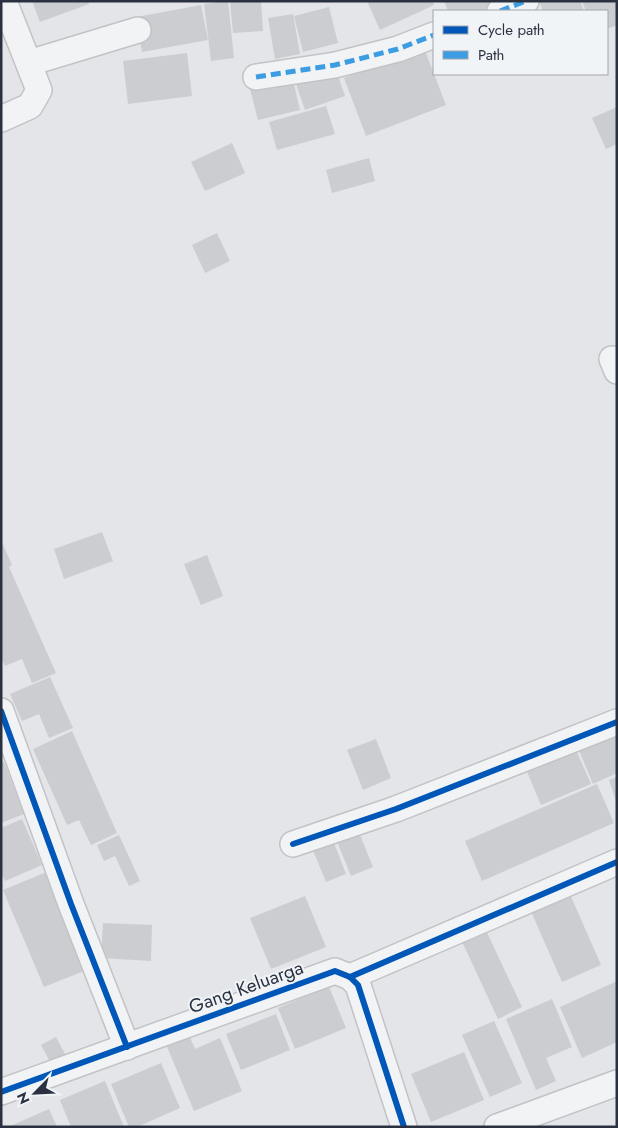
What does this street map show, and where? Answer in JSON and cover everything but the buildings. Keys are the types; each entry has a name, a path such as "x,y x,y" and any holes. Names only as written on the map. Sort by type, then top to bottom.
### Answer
{"street":[{"path":"1,119 30,106 39,90 4,1"},
{"path":"29,63 138,30"},
{"path":"256,77 335,65 398,49 433,35"},
{"path":"1,712 71,904 127,1047"},
{"path":"293,844 396,809 617,722"},
{"path":"404,1127 358,985 350,977 617,862"},
{"name":"Gang Keluarga","path":"1,1092 335,970 350,977"},
{"path":"497,1127 617,1083"}],"marked path":[{"path":"503,10 526,1"},
{"path":"256,77 335,65 398,49 433,35"}],"cycle path":[{"path":"1,711 71,904 127,1047"},
{"path":"293,844 396,809 617,722"},
{"path":"350,977 617,862"},
{"path":"1,1092 335,971 350,977 358,985 404,1127"}]}
